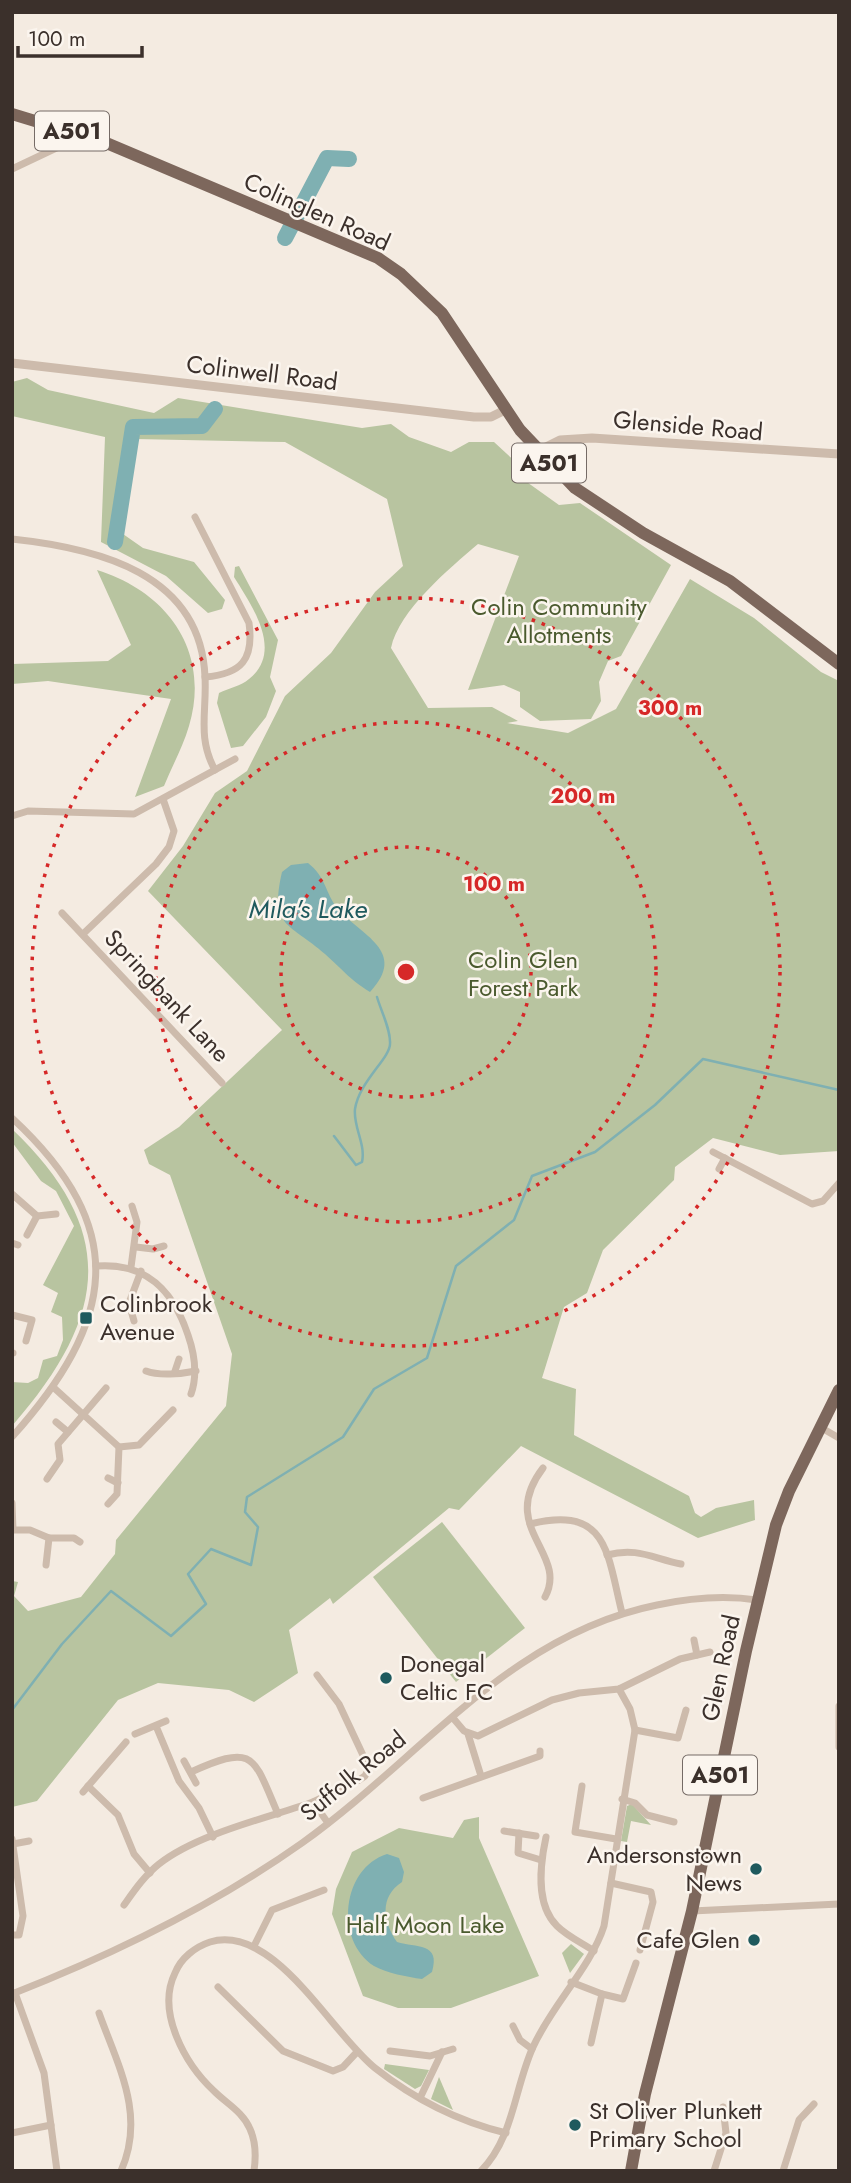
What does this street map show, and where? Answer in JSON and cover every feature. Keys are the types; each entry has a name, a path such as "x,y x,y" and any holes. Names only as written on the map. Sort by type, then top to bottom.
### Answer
{"main road":[{"name":"Colinglen Road","path":"12,114 77,132 378,258 422,292 461,339 505,410 538,451 575,488 634,527 730,581 839,664"},
{"name":"Glen Road","path":"631,2171 645,2094 692,1912 757,1600 776,1525 839,1390"}],"street":[{"path":"12,169 69,142 77,132"},
{"name":"Colinwell Road","path":"12,363 474,417 491,417 505,410"},
{"name":"Glenside Road","path":"538,451 560,440 592,438 839,454"},
{"path":"195,517 249,623 251,638 246,658 236,669 205,677"},
{"path":"12,539 68,546 97,554 125,565 155,583 172,598 190,620 201,647 205,677 202,738 215,770"},
{"path":"12,816 28,811 125,815 145,810 235,759"},
{"name":"Springbank Lane","path":"83,934 164,855 174,831 163,799"},
{"name":"Springbank Lane","path":"62,913 222,1083"},
{"path":"12,1118 54,1161 75,1192 88,1223 96,1266 95,1293 88,1323 73,1356 53,1387 12,1437"},
{"path":"713,1152 812,1204 820,1204 839,1183"},
{"path":"719,1169 725,1158"},
{"path":"12,1194 37,1216 56,1214"},
{"path":"131,1267 136,1222 132,1206"},
{"path":"27,1235 37,1216"},
{"path":"135,1247 153,1249 164,1246"},
{"path":"96,1266 131,1267 141,1271 157,1281 181,1313 192,1345 196,1371 191,1394"},
{"path":"134,1321 129,1303 141,1271"},
{"path":"12,1314 32,1320 26,1341"},
{"path":"175,1371 179,1359"},
{"path":"146,1371 155,1375 196,1371"},
{"path":"53,1387 120,1447 139,1445 173,1410"},
{"path":"47,1479 57,1468 58,1444 106,1388"},
{"path":"57,1422 68,1432"},
{"path":"820,1427 839,1438"},
{"path":"108,1504 117,1494 120,1447"},
{"path":"543,1468 529,1487 526,1510 550,1572 551,1580 545,1597"},
{"path":"108,1478 118,1483"},
{"path":"12,1503 13,1530 30,1530 49,1538 74,1538 80,1542"},
{"path":"530,1524 558,1518 575,1520 596,1533 607,1555 622,1613"},
{"path":"46,1565 49,1538"},
{"path":"607,1555 634,1550 650,1558 681,1564"},
{"name":"Suffolk Road","path":"14,1993 171,1923 263,1869 377,1785 453,1718 537,1651 577,1630 622,1613 686,1599 757,1600"},
{"path":"694,1640 697,1655"},
{"path":"468,1734 478,1736 533,1708 566,1696 619,1689 670,1662 710,1652"},
{"path":"124,1905 150,1873 167,1858 213,1837 313,1802 365,1776 369,1768 339,1704 317,1675"},
{"path":"481,2171 498,2151 506,2133 532,2049 571,1982 594,1951 606,1915 622,1798 635,1730 630,1709 619,1689"},
{"path":"839,1706 839,1747"},
{"path":"635,1730 678,1738 686,1710"},
{"path":"453,1718 468,1734 481,1776"},
{"path":"135,1734 166,1721"},
{"path":"156,1726 178,1781 199,1808 213,1837"},
{"path":"126,1742 86,1789 118,1815 134,1854 150,1873"},
{"path":"422,1798 540,1756 540,1751"},
{"path":"191,1772 226,1757 248,1759 258,1768 278,1814"},
{"path":"184,1761 196,1783"},
{"path":"582,1786 575,1832 616,1839"},
{"path":"622,1798 635,1802 647,1815 674,1822"},
{"path":"313,1802 328,1823"},
{"path":"504,1831 536,1836"},
{"path":"519,1833 517,1853 541,1860"},
{"path":"546,1837 541,1860 542,1891 554,1923 594,1951"},
{"path":"12,1936 19,1934 23,1916 13,1841 29,1841"},
{"path":"611,1883 652,1892 653,1902 640,1950"},
{"path":"254,1946 272,1910 324,1891"},
{"path":"692,1912 839,1904"},
{"path":"254,2171 255,2154 251,2129 240,2114 214,2091 188,2061 178,2040 168,1999 178,1967 200,1946 221,1940 254,1946 296,1982 357,2052 420,2098 464,2121 506,2133"},
{"path":"571,1982 624,1999 636,1963"},
{"path":"218,1987 283,2051 332,2071 343,2067 357,2052"},
{"path":"14,1993 44,2073 57,2171"},
{"path":"591,2043 602,1994"},
{"path":"99,2013 131,2100 130,2139 121,2171"},
{"path":"513,2026 520,2040 532,2049"},
{"path":"390,2051 430,2056 453,2049"},
{"path":"420,2098 442,2051"},
{"path":"783,2171 799,2120 814,2104"},
{"path":"714,2171 726,2133 723,2107"},
{"path":"12,2133 51,2125"}],"green space":[{"name":"Colin Glen Forest Park","path":"27,378 48,390 154,413 178,398 362,428 391,424 409,437 451,452 469,442 494,442 521,467 524,480 559,505 580,503 671,565 621,656 608,661 599,682 601,701 591,719 540,721 520,707 520,692 504,685 468,690 519,556 478,544 414,605 404,619 391,648 428,708 492,707 518,721 507,723 568,733 616,709 690,579 754,618 821,672 839,681 839,1151 780,1155 713,1138 675,1167 674,1180 603,1250 587,1293 564,1307 542,1378 576,1389 574,1435 689,1496 695,1513 701,1517 716,1508 754,1500 755,1520 698,1538 521,1446 459,1510 449,1508 333,1604 330,1598 289,1630 298,1673 254,1702 229,1690 158,1683 118,1700 37,1801 12,1807 12,1581 18,1582 14,1596 28,1611 81,1597 115,1554 116,1540 226,1406 232,1354 170,1175 149,1164 144,1150 179,1127 282,1030 148,891 183,846 215,793 247,771 285,696 331,653 375,592 403,566 387,499 285,442 135,439 123,534 143,548 194,562 225,600 222,609 208,613 166,576 101,542 105,437 12,416 12,382"},
{"path":"239,566 278,640 270,677 276,691 266,717 243,746 231,748 217,703 219,693 249,679 259,668 264,655 264,642 256,615 234,577 235,567"},
{"path":"97,570 144,593 163,610 178,628 188,650 194,674 194,699 189,726 164,786 135,797 171,699 48,681 12,684 12,664 108,661 131,645"},
{"path":"12,1129 47,1167 71,1204 85,1240 88,1276 82,1312 67,1349 12,1426 12,1382 28,1383 38,1378 43,1360 57,1356 63,1340 62,1317 51,1312 58,1293 43,1285 74,1226 56,1191 41,1181 12,1142"},
{"path":"442,1522 525,1628 456,1682 373,1577"},
{"path":"632,1804 651,1825 631,1821 627,1842 621,1841 627,1806"},
{"name":"Half Moon Lake","path":"479,1817 479,1838 539,1976 451,2008 398,2008 363,1996 332,1914 336,1889 352,1852 399,1828 453,1838 464,1820"},
{"path":"571,1944 584,1954 570,1973 562,1953"},
{"path":"385,2064 429,2070 421,2086 415,2089 384,2069"},
{"path":"439,2077 453,2110 431,2099"}],"water":[{"name":"Mila's Lake","path":"308,863 322,879 337,908 377,945 383,955 385,965 381,978 370,992 293,929 281,914 278,904 282,872 291,865"},
{"name":"Half Moon Lake","path":"387,1854 399,1858 404,1872 402,1882 387,1902 386,1918 397,1942 425,1948 433,1956 432,1972 422,1979 374,1966 361,1954 353,1940 349,1906 353,1889 360,1874 372,1862"}],"waterway":[{"path":"285,238 327,158 349,159"},
{"path":"115,542 133,427 202,426 215,409"},
{"path":"334,1136 356,1165 362,1162 355,1109 362,1089 389,1050 390,1044 377,997"},
{"path":"12,1710 62,1644 111,1591 171,1636 206,1604 188,1574 211,1549 251,1565 258,1527 245,1512 247,1497 343,1437 374,1389 427,1358 456,1266 514,1220 532,1176 595,1152 655,1105 703,1059 839,1090"}],"place":[{"name":"Colinbrook Avenue","path":"86,1318"},
{"name":"Donegal Celtic FC","path":"386,1678"},
{"name":"Andersonstown News","path":"756,1869"},
{"name":"Cafe Glen","path":"754,1940"},
{"name":"St Oliver Plunkett Primary School","path":"575,2125"}],"park label":[{"name":"Colin Community Allotments","path":"559,621"}]}
